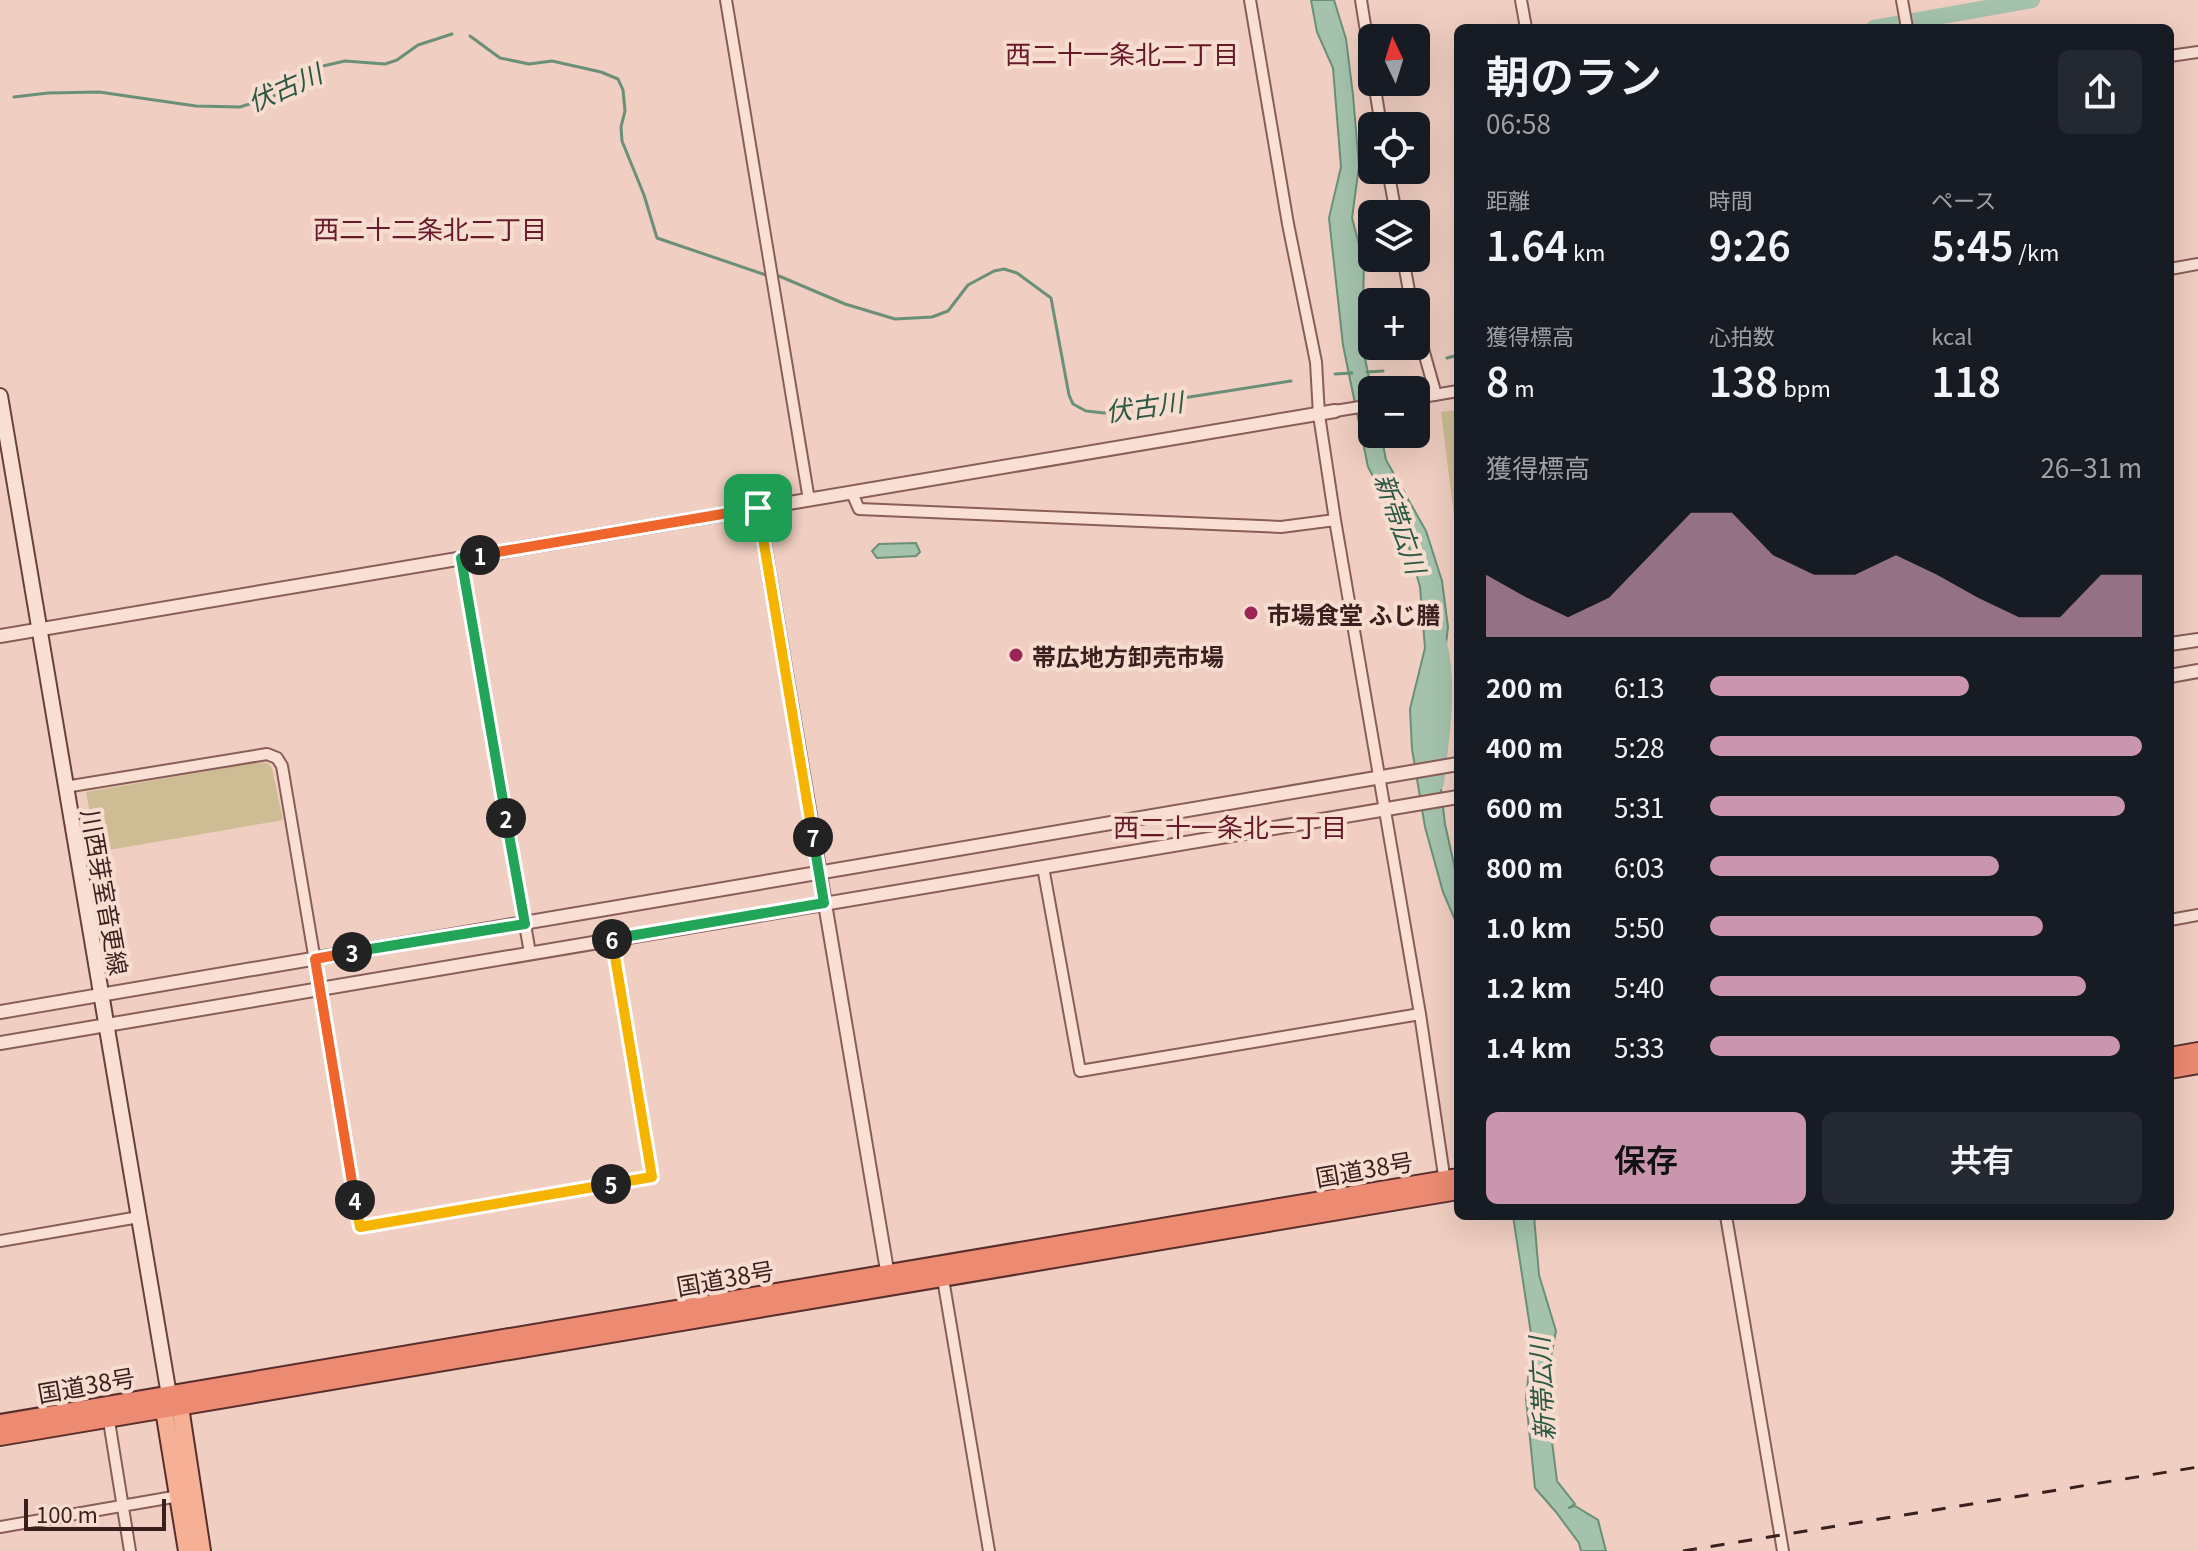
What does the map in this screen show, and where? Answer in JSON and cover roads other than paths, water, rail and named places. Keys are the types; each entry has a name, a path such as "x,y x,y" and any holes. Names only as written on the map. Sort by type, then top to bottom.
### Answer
{"highway":[{"path":"2174,1055 2198,1051"},
{"path":"2174,1069 2198,1065"},
{"name":"国道38号","path":"0,1423 171,1404 1452,1185"},
{"name":"国道38号","path":"0,1437 107,1412"}],"main road":[{"name":"川西芽室音更線","path":"0,396 4,443 39,630 171,1404"},
{"path":"171,1404 187,1551"},
{"path":"171,1404 202,1551"}],"street":[{"path":"726,0 809,500"},
{"path":"1250,0 1288,224 1316,362 1319,415 1335,520 1452,1185"},
{"path":"1361,0 1365,24"},
{"path":"1521,0 1525,24"},
{"path":"1902,0 1906,24"},
{"path":"2174,55 2198,52"},
{"path":"2174,268 2198,264"},
{"path":"1426,360 1436,395"},
{"path":"1430,396 1454,392"},
{"path":"0,636 1358,407"},
{"path":"852,493 859,509 1281,527 1335,520"},
{"path":"758,508 889,1280"},
{"path":"461,558 530,953"},
{"path":"2174,643 2198,640"},
{"path":"2174,675 2198,671"},
{"path":"65,787 267,754 277,758 282,766 360,1227 652,1177 612,939"},
{"path":"0,1012 1454,765"},
{"path":"0,1043 1454,798"},
{"path":"1043,867 1080,1071 1420,1014"},
{"path":"2174,919 2198,915"},
{"path":"0,1241 139,1217"},
{"path":"1727,1220 1783,1551"},
{"path":"942,1271 989,1551"},
{"path":"107,1412 130,1551"},
{"path":"0,1527 179,1496"}],"water":[{"path":"1311,0 1334,0 1346,39 1353,95 1358,173 1352,218 1358,240 1358,272 1364,272 1363,288 1358,288 1358,360 1365,360 1369,376 1358,376 1358,418 1343,345 1329,218 1341,167 1333,68 1317,32"},
{"path":"1364,448 1384,448 1386,460 1426,531 1442,581 1448,627 1435,738 1445,824 1454,864 1454,918 1443,892 1425,827 1412,749 1410,709 1425,648 1420,587 1406,537 1368,467"},
{"path":"916,543 920,552 916,556 877,558 872,551 879,544"},
{"path":"1514,1220 1534,1220 1539,1275 1556,1331 1548,1372 1547,1402 1557,1481 1575,1504 1568,1508 1575,1506 1598,1520 1606,1551 1581,1551 1579,1543 1535,1488 1526,1399 1532,1340"}],"waterway":[{"name":"伏古川","path":"1897,24 2032,0"},
{"name":"伏古川","path":"14,97 99,92 196,106 240,107 272,97 323,66 345,61 385,64 397,60 418,45 452,34"},
{"name":"伏古川","path":"470,36 500,58 529,64 552,61 618,79 623,90 625,111 622,141 657,238 766,275"},
{"name":"伏古川","path":"779,276 845,304 895,319 932,317 948,311 968,285 994,271 1004,269 1017,273 1051,298 1069,395 1073,404 1086,411 1104,413 1291,381"},
{"name":"伏古川","path":"1447,358 1454,356"},
{"name":"伏古川","path":"1367,372 1383,371"},
{"name":"伏古川","path":"1335,374 1352,373"},
{"name":"新帯広川","path":"1436,783 1444,695 1439,643"}],"railway":[{"path":"1683,1551 2198,1467"}],"place":[{"name":"市場食堂 ふじ膳","path":"1251,613"},
{"name":"帯広地方卸売市場","path":"1016,655"}],"district":[{"name":"西二十一条北二丁目","path":"1122,52"},
{"name":"西二十二条北二丁目","path":"430,227"},
{"name":"西二十一条北一丁目","path":"1230,825"}]}
